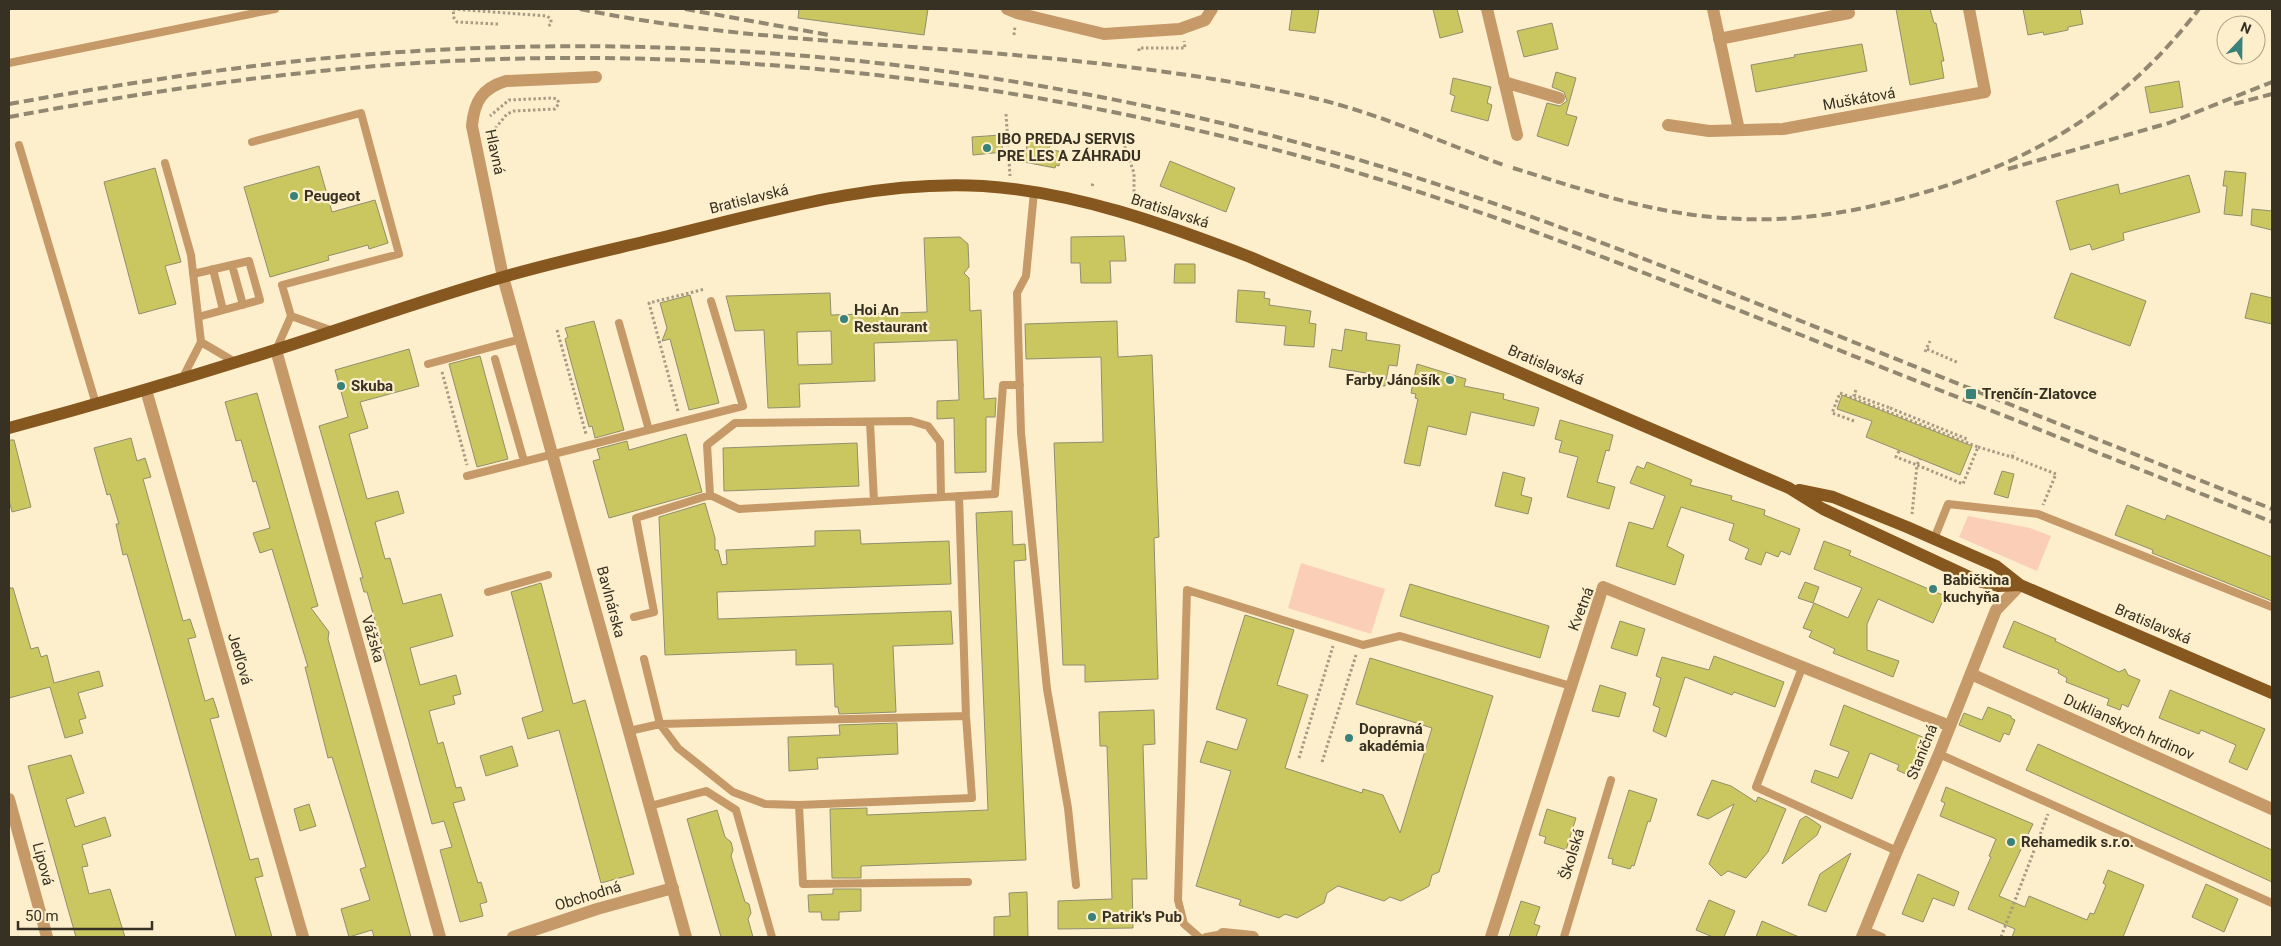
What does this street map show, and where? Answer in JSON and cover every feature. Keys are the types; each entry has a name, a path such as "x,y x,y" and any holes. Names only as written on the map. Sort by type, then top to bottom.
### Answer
{"main road":[{"name":"Bratislavská","path":"9,428 146,390 504,277 777,208 841,195 940,185 1011,188 1126,213 1181,230 1250,257 1789,488 1823,509 1978,580 1998,586 2020,585"},
{"name":"Bratislavská","path":"1789,488 1833,497 1934,539 1996,566 2020,585 2272,693"}],"street":[{"path":"1007,9 1104,34 1180,29 1205,20 1212,9"},
{"path":"1487,9 1517,135"},
{"path":"1712,9 1739,130"},
{"name":"Muškátová","path":"1668,124 1709,131 1783,129 1985,92 1969,9"},
{"path":"1719,39 1848,13"},
{"name":"Hlavná","path":"504,277 478,147 472,126 473,112 479,97 492,85 506,82 596,77"},
{"path":"1504,82 1559,98"},
{"name":"Bavlnárska","path":"504,277 686,937"},
{"name":"Vážska","path":"276,350 440,937"},
{"name":"Jedľová","path":"146,390 303,937"},
{"name":"Staničná","path":"1864,934 1897,851 1940,754 1996,610 2020,585"},
{"name":"Kvetná","path":"1491,937 1603,586 1802,668 1950,726"},
{"name":"Duklianskych hrdinov","path":"1972,674 2272,809"},
{"name":"Lipová","path":"9,799 47,937"},
{"name":"Obchodná","path":"513,937 673,888"},
{"path":"1223,934 1253,937"}],"lane":[{"path":"9,64 274,9"},
{"path":"252,142 361,113 399,254 282,285 290,316 276,350"},
{"path":"19,145 96,404"},
{"path":"165,163 191,255 201,342 182,379"},
{"path":"1034,192 1026,276 1017,293 1021,433 1047,689 1068,808 1076,884"},
{"path":"193,274 248,261 260,300 198,317"},
{"path":"232,265 243,305"},
{"path":"213,269 223,310"},
{"path":"469,475 743,406 711,301"},
{"path":"290,316 334,331"},
{"path":"619,324 649,430"},
{"path":"428,364 521,339"},
{"path":"201,342 235,362"},
{"path":"495,359 524,461"},
{"path":"634,617 654,612 636,518 710,495 739,509 994,494 1003,385 1020,385"},
{"path":"710,495 707,445 735,423 911,421 928,426 940,442 941,497"},
{"path":"870,422 874,501"},
{"path":"644,659 660,724 678,748 733,792 765,804 799,805 972,798 966,716 959,496"},
{"path":"1934,539 1948,504 2038,514 2272,607"},
{"path":"488,592 548,576"},
{"path":"1199,937 1184,924 1178,900 1187,590 1363,645 1400,636 1571,686"},
{"path":"1802,668 1756,787 1897,851"},
{"path":"629,730 660,724 966,716"},
{"path":"1940,754 2272,903"},
{"name":"Školská","path":"1564,937 1611,780"},
{"path":"650,806 706,791 736,810 772,937"},
{"path":"799,805 803,884 968,882"},
{"path":"1206,937 1223,934"},
{"path":"1864,934 1882,937"}],"path":[{"path":"498,24 457,22 452,9 547,16 551,19 551,24 547,27"},
{"path":"1138,51 1139,48 1185,48"},
{"path":"478,147 507,114 514,111 555,109 560,103 557,99 553,98 508,100 500,104 486,120"},
{"path":"1006,114 1011,188"},
{"path":"1123,141 1134,173 1134,192"},
{"path":"680,422 650,303 705,289"},
{"path":"557,330 589,445"},
{"path":"1930,340 1926,351 1959,363"},
{"path":"439,361 469,475"},
{"path":"1856,390 1854,395 1978,446 2056,474 2038,514"},
{"path":"1854,421 1832,413 1840,393 1890,410"},
{"path":"1932,427 1935,421"},
{"path":"1899,450 1896,457 1963,484 1978,446"},
{"path":"2012,457 2014,452"},
{"path":"1914,509 1917,466 1920,459"},
{"path":"1299,758 1336,637"},
{"path":"1322,762 1359,644"},
{"path":"2001,937 2052,805"}],"shaded area":[{"path":"1968,516 2030,528 2051,536 2037,571 1959,537"},
{"path":"1301,563 1385,589 1371,634 1288,608"}],"building":[{"path":"799,9 928,9 924,35 798,18"},
{"path":"1292,9 1319,9 1315,33 1289,30"},
{"path":"1433,9 1457,9 1463,32 1440,38"},
{"path":"1896,9 1930,9 1934,23 1936,23 1944,61 1941,61 1944,78 1910,85"},
{"path":"2023,9 2080,9 2083,24 2068,27 2068,30 2044,35 2043,32 2028,35"},
{"path":"1552,23 1558,49 1524,57 1517,31"},
{"path":"1862,44 1867,71 1756,92 1751,65 1795,57 1794,55"},
{"path":"1556,72 1576,78 1566,114 1577,117 1568,146 1537,136 1547,103 1560,106 1567,101 1564,92 1552,87"},
{"path":"1453,78 1491,87 1487,103 1492,105 1488,121 1451,111 1455,96 1450,94"},
{"path":"2179,81 2183,107 2150,113 2145,87"},
{"path":"1001,135 1003,152 973,155 972,137"},
{"path":"1028,137 1051,141 1049,149 1062,152 1059,166 1056,165 1055,168 1024,162"},
{"path":"1170,161 1235,188 1226,212 1160,186"},
{"path":"319,166 332,212 375,200 388,243 369,249 368,245 328,256 329,260 270,277 244,187"},
{"path":"155,168 181,262 165,266 176,304 139,314 104,182"},
{"path":"2225,171 2246,173 2242,216 2224,214 2227,186 2223,186"},
{"path":"2189,175 2200,212 2123,233 2124,240 2092,250 2090,244 2070,250 2056,201 2118,184 2120,194"},
{"path":"2252,209 2272,211 2272,230 2251,225"},
{"path":"1124,236 1126,261 1110,261 1111,283 1081,283 1080,263 1071,263 1071,237"},
{"path":"960,237 968,244 969,267 964,273 969,278 970,311 981,310 984,399 996,398 995,417 986,417 986,472 955,473 954,418 937,419 937,401 959,400 957,340 874,343 875,381 799,384 800,407 768,408 764,330 735,331 726,296 830,293 831,315 927,312 924,238","holes":["831,331 832,364 798,365 797,332"]},
{"path":"1175,264 1195,264 1195,283 1174,283"},
{"path":"2071,273 2146,301 2130,346 2054,318"},
{"path":"1238,290 1265,292 1264,298 1270,299 1269,305 1311,311 1309,323 1316,324 1314,347 1284,345 1286,326 1236,322"},
{"path":"2251,293 2272,298 2272,324 2245,318"},
{"path":"690,295 719,403 689,410 670,339 662,341 667,328 660,303"},
{"path":"594,321 624,430 595,438 592,426 589,427 565,339 568,337 565,328"},
{"path":"1117,321 1118,357 1152,355 1159,537 1154,538 1158,679 1085,682 1085,665 1063,665 1054,443 1103,442 1101,357 1026,359 1025,324"},
{"path":"1345,329 1367,333 1366,340 1400,345 1397,366 1389,365 1385,386 1371,385 1372,374 1329,367 1332,349 1342,351"},
{"path":"409,349 419,386 360,402 368,428 349,434 367,499 398,491 404,513 375,522 385,559 390,558 403,604 441,594 453,636 410,648 420,685 456,675 461,694 453,696 455,704 429,711 438,744 443,742 456,788 461,787 465,800 453,803 478,883 481,882 487,902 480,904 483,916 460,922 440,850 452,847 444,821 432,824 367,592 364,592 360,578 363,578 319,426 348,417 335,370"},
{"path":"480,356 508,459 477,467 449,364"},
{"path":"1417,364 1466,379 1464,386 1504,394 1503,399 1539,408 1534,426 1471,412 1466,435 1428,426 1420,466 1404,463 1418,399 1415,398 1416,394 1411,393"},
{"path":"257,393 318,606 311,608 329,632 328,639 411,937 374,937 372,930 349,937 341,909 370,900 360,869 366,867 332,757 328,758 305,667 308,667 272,549 260,553 253,533 270,528 256,481 253,482 241,440 236,441 225,402"},
{"path":"1842,395 1972,446 1960,475 1866,437 1872,421 1837,409"},
{"path":"1560,420 1613,435 1609,451 1606,450 1597,482 1615,487 1609,509 1567,497 1578,457 1559,452 1562,441 1555,439"},
{"path":"686,434 702,492 609,518 593,461 600,459 597,449 627,441 629,450"},
{"path":"131,438 137,461 145,458 151,477 143,479 183,621 190,619 196,637 188,639 205,701 213,698 219,717 210,719 250,860 258,858 263,876 255,878 272,937 236,937 127,554 123,555 116,524 119,524 110,494 107,495 94,448"},
{"path":"9,440 14,440 31,507 12,512 9,500"},
{"path":"857,443 859,486 724,491 723,448"},
{"path":"1647,462 1692,480 1690,485 1732,496 1731,500 1765,510 1764,515 1800,529 1790,555 1781,551 1778,557 1766,552 1761,565 1745,559 1749,549 1729,540 1734,524 1681,507 1667,546 1684,555 1675,585 1616,566 1629,522 1653,529 1665,496 1630,483 1637,466 1644,469"},
{"path":"2002,471 2014,474 2008,498 1994,494"},
{"path":"1503,472 1525,478 1521,495 1532,498 1528,514 1495,506"},
{"path":"705,503 715,538 715,550 718,550 722,565 727,564 726,550 815,546 815,531 860,530 861,544 949,541 951,584 717,592 718,619 951,611 953,644 893,646 896,712 839,714 838,707 835,707 833,664 796,665 796,650 665,655 659,517"},
{"path":"2127,505 2165,520 2167,515 2272,557 2272,601 2152,553 2153,550 2115,535"},
{"path":"1012,511 1013,545 1025,544 1026,560 1014,561 1026,860 861,866 861,878 832,878 830,809 867,808 867,815 988,810 976,513"},
{"path":"1824,541 1851,551 1849,555 1945,596 1933,623 1878,599 1867,624 1867,650 1899,661 1893,677 1833,653 1835,649 1809,637 1812,631 1803,628 1814,603 1848,618 1862,588 1814,569"},
{"path":"1805,582 1819,587 1813,603 1798,598"},
{"path":"541,583 573,704 585,700 634,874 601,883 559,730 528,739 522,718 543,711 511,592"},
{"path":"1410,584 1549,626 1540,658 1400,616"},
{"path":"9,588 13,588 31,649 38,647 41,657 47,655 54,683 99,671 103,686 78,693 86,718 79,720 83,733 65,738 50,687 9,698"},
{"path":"1245,615 1294,630 1277,685 1308,695 1285,768 1362,793 1363,789 1383,795 1400,833 1432,728 1356,704 1370,658 1493,696 1439,872 1432,875 1429,886 1401,901 1390,897 1384,901 1338,886 1327,893 1324,903 1297,918 1285,914 1279,918 1239,905 1241,900 1196,886 1231,771 1200,762 1207,741 1237,750 1247,719 1216,709"},
{"path":"1620,621 1645,629 1637,656 1611,648"},
{"path":"2014,621 2056,639 2055,641 2119,672 2125,669 2128,675 2140,680 2128,707 2122,704 2120,710 2107,705 2109,699 2066,682 2067,678 2058,673 2059,670 2003,647"},
{"path":"1714,656 1784,682 1775,707 1734,692 1732,695 1685,677 1666,737 1653,731 1660,708 1653,705 1661,678 1656,676 1662,657 1709,670"},
{"path":"1600,685 1626,693 1619,717 1592,711"},
{"path":"2170,690 2265,729 2247,770 2229,762 2236,745 2201,730 2199,734 2159,718"},
{"path":"1844,705 1925,738 1910,776 1897,770 1899,765 1870,753 1852,799 1811,782 1815,770 1838,778 1849,752 1830,745"},
{"path":"1988,707 2011,716 2015,720 2009,735 2004,733 2000,742 1959,725 1964,713 1982,720"},
{"path":"1154,710 1155,744 1143,745 1147,879 1132,879 1133,928 1058,929 1058,901 1112,899 1107,746 1100,746 1099,712"},
{"path":"897,723 898,754 817,758 818,769 789,771 788,737 840,735 839,725"},
{"path":"2038,744 2272,850 2272,882 2026,770"},
{"path":"512,746 518,766 486,776 480,756"},
{"path":"71,755 84,793 66,799 75,827 105,817 111,836 82,845 88,866 82,867 89,894 110,889 125,937 76,937 28,766"},
{"path":"1712,780 1731,786 1756,802 1758,797 1786,809 1768,852 1746,878 1728,871 1721,876 1709,864 1734,804 1708,819 1697,815"},
{"path":"1946,787 2033,824 1999,896 2025,907 2029,896 2087,920 2090,913 2094,914 2106,885 2103,883 2108,870 2144,885 2123,937 2012,937 2015,929 1968,909 1991,857 1989,856 1996,839 1940,816 1945,803 1941,801"},
{"path":"1629,790 1657,799 1634,866 1632,865 1630,869 1612,864 1613,859 1608,858"},
{"path":"309,804 316,826 300,831 294,809"},
{"path":"1547,809 1576,818 1566,850 1544,843 1546,837 1539,835"},
{"path":"717,810 725,837 731,842 733,850 731,856 745,902 749,904 751,913 748,919 753,937 721,937 687,819"},
{"path":"1806,816 1821,826 1817,835 1782,864 1800,820"},
{"path":"1851,853 1826,912 1808,905 1820,874"},
{"path":"1918,874 1959,892 1954,906 1933,898 1923,922 1902,914"},
{"path":"2206,884 2238,899 2224,932 2192,917"},
{"path":"833,889 861,889 861,911 839,912 839,920 822,920 821,912 809,912 808,895 833,894"},
{"path":"1027,892 1028,937 994,937 994,917 1010,916 1009,893"},
{"path":"1709,900 1735,911 1724,937 1713,937 1696,930"},
{"path":"1521,901 1540,907 1534,924 1540,926 1536,937 1509,937"},
{"path":"1762,921 1799,937 1756,937"}],"railway":[{"path":"580,9 628,18 724,31 1051,58 1176,73 1259,87 1327,101 1379,117 1506,166"},
{"path":"685,9 829,35"},
{"path":"1513,168 1636,204 1661,210 1712,217 1737,219 1787,218 1860,209 1952,184 1994,168 2033,150 2105,104 2138,76 2169,45 2199,9"},
{"path":"9,104 161,79 314,59 417,51 529,47 640,47 752,52 864,61 975,76 1085,94 1195,117 1303,144 1427,181 1550,223 1671,269 2272,509"},
{"path":"9,117 110,99 263,77 417,63 528,58 640,59 752,64 864,74 975,88 1086,107 1195,130 1303,157 1489,215 1671,283 2272,522"},
{"path":"2008,169 2169,123 2272,82"},
{"path":"2234,104 2272,94"}],"place":[{"name":"IBO PREDAJ SERVIS PRE LES A ZÁHRADU","path":"987,148"},
{"name":"Peugeot","path":"294,196"},
{"name":"Hoi An Restaurant","path":"844,319"},
{"name":"Farby Jánošík","path":"1450,380"},
{"name":"Skuba","path":"341,386"},
{"name":"Trenčín-Zlatovce","path":"1971,394"},
{"name":"Babičkina kuchyňa","path":"1933,589"},
{"name":"Dopravná akadémia","path":"1349,738"},
{"name":"Rehamedik s.r.o.","path":"2011,842"},
{"name":"Patrik's Pub","path":"1092,917"}]}
